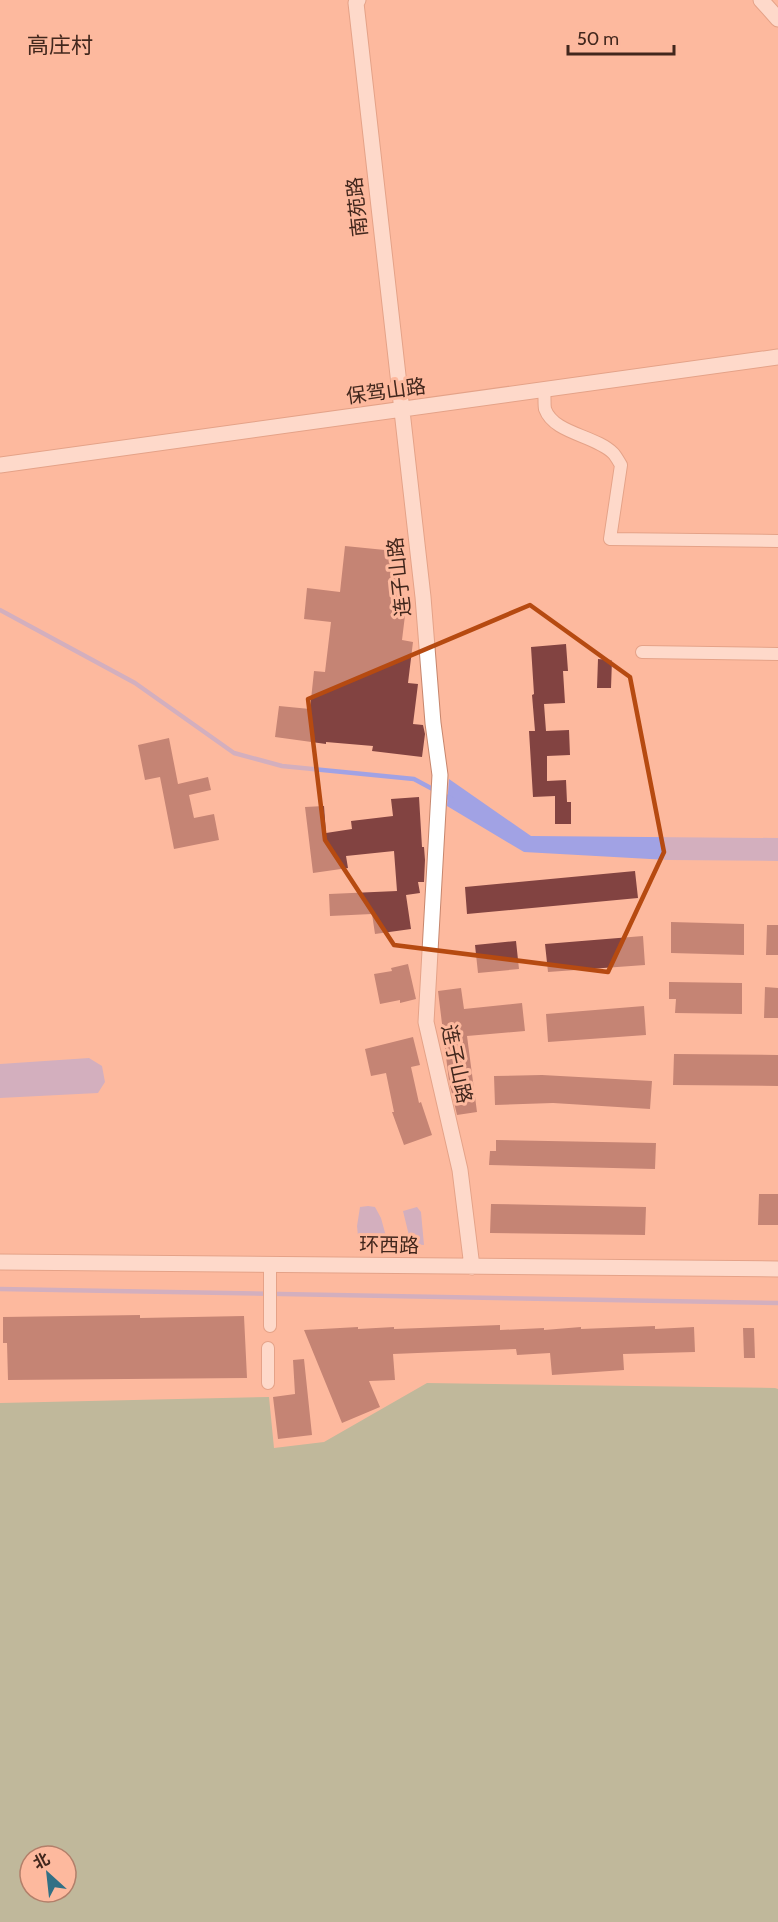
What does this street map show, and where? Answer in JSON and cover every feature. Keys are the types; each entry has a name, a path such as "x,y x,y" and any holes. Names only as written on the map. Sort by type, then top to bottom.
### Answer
{"street":[{"name":"南苑路","path":"358,0 356,3 401,410"},
{"path":"761,0 778,19"},
{"name":"保驾山路","path":"0,465 778,357"},
{"path":"544,390 545,408 550,418 558,426 593,440 613,453 621,465 610,539 778,541"},
{"name":"连子山路","path":"401,410 423,597 433,723 441,775 426,1022 460,1170 472,1267"},
{"path":"642,652 778,654"},
{"name":"环西路","path":"0,1262 778,1269"},
{"path":"270,1264 270,1326"},
{"path":"268,1348 268,1383"}],"highlighted area":[{"path":"530,605 630,677 664,852 608,972 394,945 325,840 308,699"}],"green space":[{"path":"427,1383 778,1389 778,1922 0,1922 0,1403 269,1397 274,1448 324,1442"}],"water":[{"path":"449,779 531,836 778,838 778,861 668,860 524,852 447,806"},
{"path":"89,1058 102,1066 105,1082 98,1093 0,1098 0,1064"},
{"path":"360,1207 375,1207 381,1218 387,1240 385,1244 359,1246 357,1226"},
{"path":"417,1207 421,1212 424,1245 411,1244 403,1211"}],"building":[{"path":"345,546 405,552 400,598 407,599 402,640 413,642 408,683 418,684 413,724 423,725 425,734 422,757 372,751 373,746 326,742 326,744 275,737 279,706 310,709 314,671 325,672 331,622 304,619 307,588 340,592"},
{"path":"566,644 568,671 563,671 565,703 544,704 546,731 569,730 570,755 547,756 547,781 566,780 567,802 571,802 571,824 555,824 555,796 533,797 529,731 535,731 531,647"},
{"path":"598,659 612,660 611,688 597,688"},
{"path":"169,738 178,784 208,777 211,790 189,795 194,818 214,814 219,840 174,849 160,777 145,780 138,745"},
{"path":"419,797 425,860 424,882 418,882 420,893 406,895 411,929 375,934 372,914 330,916 329,894 397,891 394,851 346,856 348,868 313,873 305,807 324,806 326,833 352,829 351,821 393,816 391,799"},
{"path":"635,871 638,898 467,914 465,887"},
{"path":"671,922 744,924 744,955 671,953"},
{"path":"767,925 778,925 778,955 766,955"},
{"path":"643,936 645,965 548,972 545,944"},
{"path":"516,941 519,969 478,973 475,945"},
{"path":"408,964 416,999 380,1004 374,974 392,971 391,968"},
{"path":"669,982 742,983 742,1014 675,1013 676,999 669,999"},
{"path":"765,987 778,988 778,1018 764,1018"},
{"path":"461,988 464,1009 522,1003 525,1031 467,1036 477,1112 457,1115 449,1081 438,991"},
{"path":"644,1006 646,1035 548,1042 546,1014"},
{"path":"413,1037 420,1065 411,1067 419,1103 421,1102 432,1135 404,1145 392,1112 394,1112 386,1073 371,1076 365,1049"},
{"path":"674,1054 778,1055 778,1086 673,1085"},
{"path":"542,1075 652,1081 650,1109 553,1103 495,1105 494,1076"},
{"path":"496,1140 656,1143 655,1169 489,1165 490,1151 496,1151"},
{"path":"759,1194 778,1194 778,1225 758,1225"},
{"path":"491,1204 646,1207 645,1235 490,1233"},
{"path":"140,1315 140,1318 244,1316 247,1378 8,1380 7,1343 3,1343 3,1317"},
{"path":"500,1325 500,1330 694,1327 695,1352 623,1354 624,1370 552,1375 550,1353 517,1355 516,1349 393,1354 395,1380 369,1381 380,1407 342,1423 304,1330"},
{"path":"743,1328 754,1328 755,1358 744,1358"},
{"path":"304,1359 312,1435 278,1439 273,1397 295,1394 293,1360"}],"waterway":[{"path":"0,610 135,683 234,753 282,766 414,779 453,800"},
{"path":"0,1289 778,1303"}],"district":[{"name":"高庄村","path":"60,45"}]}
